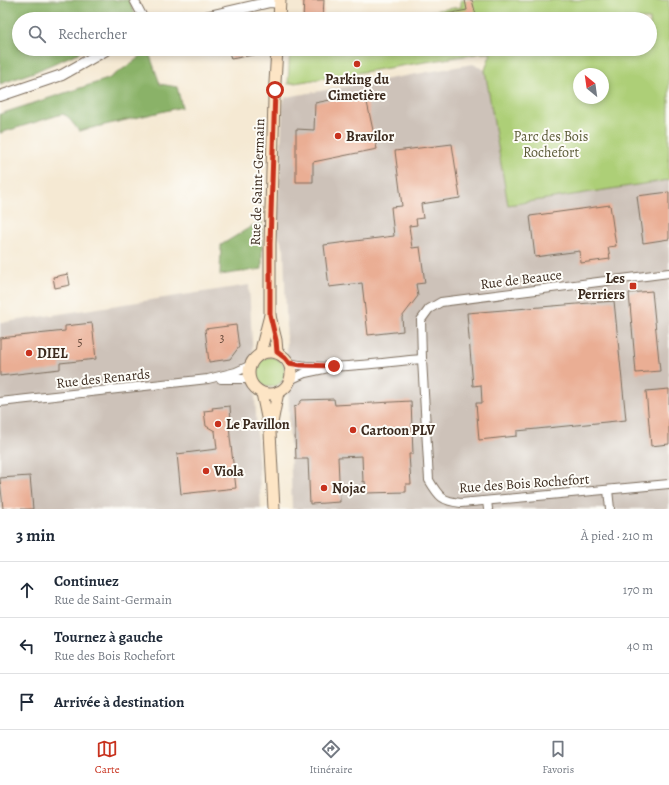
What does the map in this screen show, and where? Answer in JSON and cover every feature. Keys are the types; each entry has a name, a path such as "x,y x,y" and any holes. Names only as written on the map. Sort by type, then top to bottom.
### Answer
{"main road":[{"path":"279,12 280,2"},
{"name":"Rue de Saint-Germain","path":"277,56 270,244 270,315 276,340 277,352"},
{"name":"Rue de Saint-Germain","path":"261,353 270,315"},
{"path":"269,351 277,352 289,363 291,368 290,380 283,389 278,392 270,394 262,393 257,390 249,379 249,366 252,360 261,353 269,351"},
{"path":"270,432 278,392"},
{"path":"262,393 270,432 274,509"}],"street":[{"path":"134,0 140,12"},
{"path":"226,12 270,2 280,2"},
{"path":"0,96 62,75 96,56"},
{"name":"Rue de Beauce","path":"422,359 422,320 429,309 441,302 669,273"},
{"path":"289,363 334,366 422,359"},
{"name":"Rue des Bois Rochefort","path":"422,359 429,480 437,493 448,501 488,505 669,484"},
{"name":"Rue des Renards","path":"208,379 236,372 249,366"},
{"path":"290,380 305,373 334,366"},
{"name":"Rue des Renards","path":"0,402 208,379 249,379"},
{"path":"608,490 610,509"}],"shaded area":[{"path":"473,64 485,70 508,205 669,180 669,509 292,509 284,249 277,232 283,102 286,97"},
{"path":"249,285 261,509 0,509 0,323"}],"green space":[{"path":"0,0 129,0 134,12 12,12 12,56 71,56 34,72 0,84"},
{"name":"Parc des Bois Rochefort","path":"461,0 669,0 669,180 508,205 485,70 490,56 657,56 657,12 425,12 461,7"},
{"path":"141,56 150,56 160,84 177,87 182,107 79,131 67,116 62,114 0,133 0,114 108,79"},
{"name":"Parc des Bois Rochefort","path":"290,56 463,56 288,84"},
{"path":"262,220 262,269 220,275 221,245"},
{"path":"270,357 281,361 285,372 281,383 270,387 259,383 255,372 259,361"}],"building":[{"path":"304,0 324,0 323,12 303,12"},
{"path":"465,0 472,0 475,12 457,12 467,10"},
{"path":"230,56 248,56 231,59"},
{"path":"365,93 377,149 313,162 313,182 296,182 296,129 314,130 315,103"},
{"path":"452,144 460,198 421,204 423,218 416,219 417,225 409,226 412,248 420,247 425,283 416,284 418,296 402,317 403,331 368,335 362,283 329,287 324,245 394,236 391,207 402,206 395,151"},
{"path":"669,192 669,239 643,243 637,196"},
{"path":"610,205 616,246 608,247 610,259 581,263 580,251 535,257 530,216"},
{"path":"68,274 70,285 55,288 53,277"},
{"path":"652,291 660,371 636,373 629,293"},
{"path":"614,301 626,420 517,431 517,436 479,440 476,403 482,403 481,385 473,386 467,313"},
{"name":"DIEL","path":"92,323 96,359 60,363 60,369 0,376 0,338 65,331 65,326"},
{"path":"236,325 239,347 230,359 209,362 205,329"},
{"path":"669,389 669,444 651,446 646,391"},
{"name":"Cartoon PLV","path":"334,399 335,405 411,401 413,454 409,454 411,484 406,484 406,492 366,493 365,481 363,482 362,456 338,457 340,502 310,504 308,459 296,459 294,407 297,406 302,400"},
{"name":"Viola","path":"230,406 230,437 236,488 181,494 177,454 217,449 215,431 206,426 204,411 213,410 212,408"},
{"path":"30,476 33,509 3,509 0,478"}],"place":[{"name":"Parking du Cimetière","path":"357,64"},
{"name":"Bravilor","path":"338,136"},
{"name":"Les Perriers","path":"633,286"},
{"name":"DIEL","path":"29,353"},
{"name":"Le Pavillon","path":"218,424"},
{"name":"Cartoon PLV","path":"353,430"},
{"name":"Viola","path":"206,471"},
{"name":"Nojac","path":"324,488"}],"route":[{"path":"275,90 270,244 270,315 276,340 277,352 281,354 289,363 334,366"}]}
